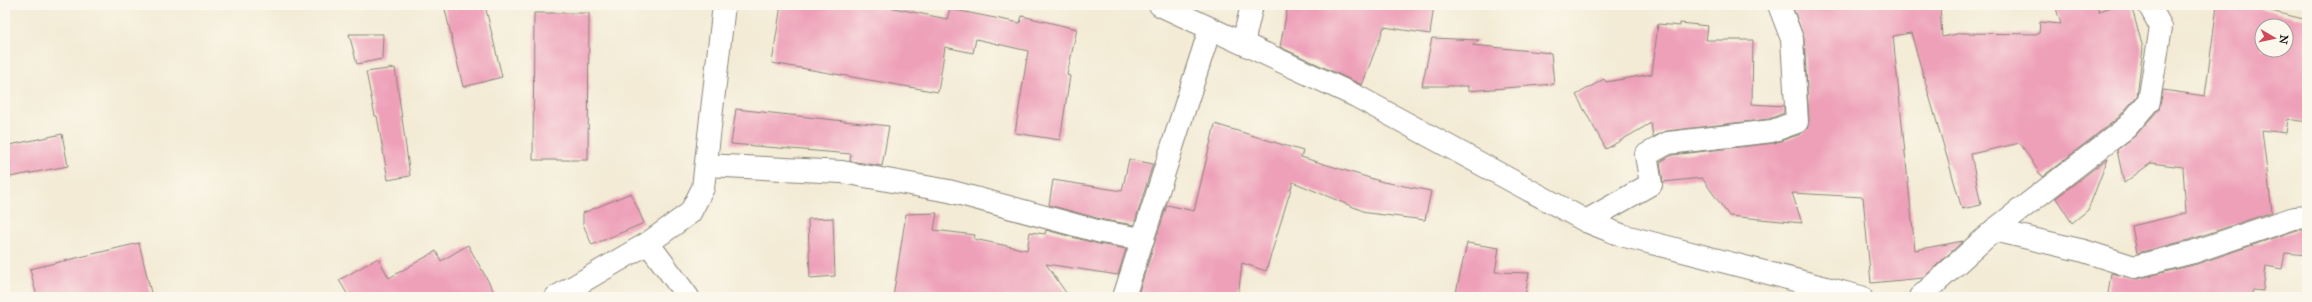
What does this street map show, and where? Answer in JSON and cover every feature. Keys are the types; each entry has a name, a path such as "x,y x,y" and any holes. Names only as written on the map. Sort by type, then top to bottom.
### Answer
{"street":[{"path":"556,297 648,243 690,213 703,188 724,5"},
{"path":"1160,5 1356,96 1586,221 1621,235 1862,297"},
{"path":"1243,43 1252,5"},
{"path":"1586,221 1652,184 1646,156 1668,144 1772,131 1797,122 1792,39 1779,5"},
{"path":"1920,297 1994,230 2127,127 2149,101 2153,65 2161,27 2149,5"},
{"path":"1124,297 1210,29"},
{"path":"706,165 842,172 949,191 1101,232 1143,239"},
{"path":"1994,230 2084,251 2134,267 2193,252 2294,218 2307,217"},
{"path":"648,243 688,297"}],"building":[{"path":"444,5 485,5 502,77 463,87"},
{"path":"781,5 879,5 947,19 950,9 1020,23 1022,16 1077,29 1067,75 1070,76 1060,140 1015,133 1028,51 976,39 973,53 945,47 938,92 772,63"},
{"path":"1288,5 1434,5 1430,34 1384,27 1362,85 1280,47"},
{"path":"1792,5 1940,5 1942,37 1962,33 2039,34 2040,22 2061,24 2055,5 2097,5 2099,11 2118,5 2131,5 2143,48 2137,96 2118,118 2042,177 2020,143 1971,154 1981,205 1962,209 1911,33 1893,36 1915,250 1963,241 1923,278 1871,283 1863,197 1792,193 1802,223 1729,216 1702,178 1663,182 1660,162 1672,155 1774,143 1801,134 1807,129 1809,121 1804,38"},
{"path":"2217,5 2247,5 2307,20 2307,122 2288,119 2286,133 2262,130 2272,212 2189,240 2137,253 2132,226 2186,213 2183,167 2151,163 2124,183 2117,150 2136,135 2159,109 2163,90 2205,96"},
{"path":"534,13 589,13 588,160 533,160"},
{"path":"1680,23 1708,26 1706,40 1753,40 1752,104 1784,106 1784,113 1769,119 1667,131 1653,137 1651,123 1606,149 1576,95 1604,79 1606,82 1652,74 1658,24 1680,26"},
{"path":"349,34 383,34 382,59 357,64"},
{"path":"1432,38 1479,40 1472,45 1551,53 1554,84 1468,91 1468,86 1422,86"},
{"path":"395,68 410,176 388,180 377,116 375,116 366,72"},
{"path":"736,109 889,126 882,166 850,161 851,154 731,144"},
{"path":"1215,124 1303,151 1301,157 1383,182 1431,191 1425,220 1368,213 1293,182 1266,271 1242,263 1238,297 1137,297 1167,205 1194,211"},
{"path":"62,134 68,166 5,178 5,146"},
{"path":"2108,158 2088,210 2072,223 2056,198"},
{"path":"1129,159 1153,164 1134,225 1104,220 1049,205 1053,180 1122,191"},
{"path":"631,193 644,223 592,245 583,224 583,213"},
{"path":"937,213 934,230 975,235 974,239 1027,250 1030,232 1045,234 1046,230 1098,244 1126,249 1118,275 1046,264 1069,297 893,297 906,214"},
{"path":"833,218 835,276 810,278 808,219"},
{"path":"2297,230 2307,230 2307,255 2285,253 2282,269 2266,266 2263,291 2253,290 2251,297 2124,297 2108,294 2111,273 2137,279 2197,264"},
{"path":"139,243 152,297 37,297 30,269"},
{"path":"1467,243 1499,248 1495,272 1529,273 1525,297 1455,297"},
{"path":"468,245 497,297 349,297 339,280 378,258 389,278 436,251 441,261"}]}
